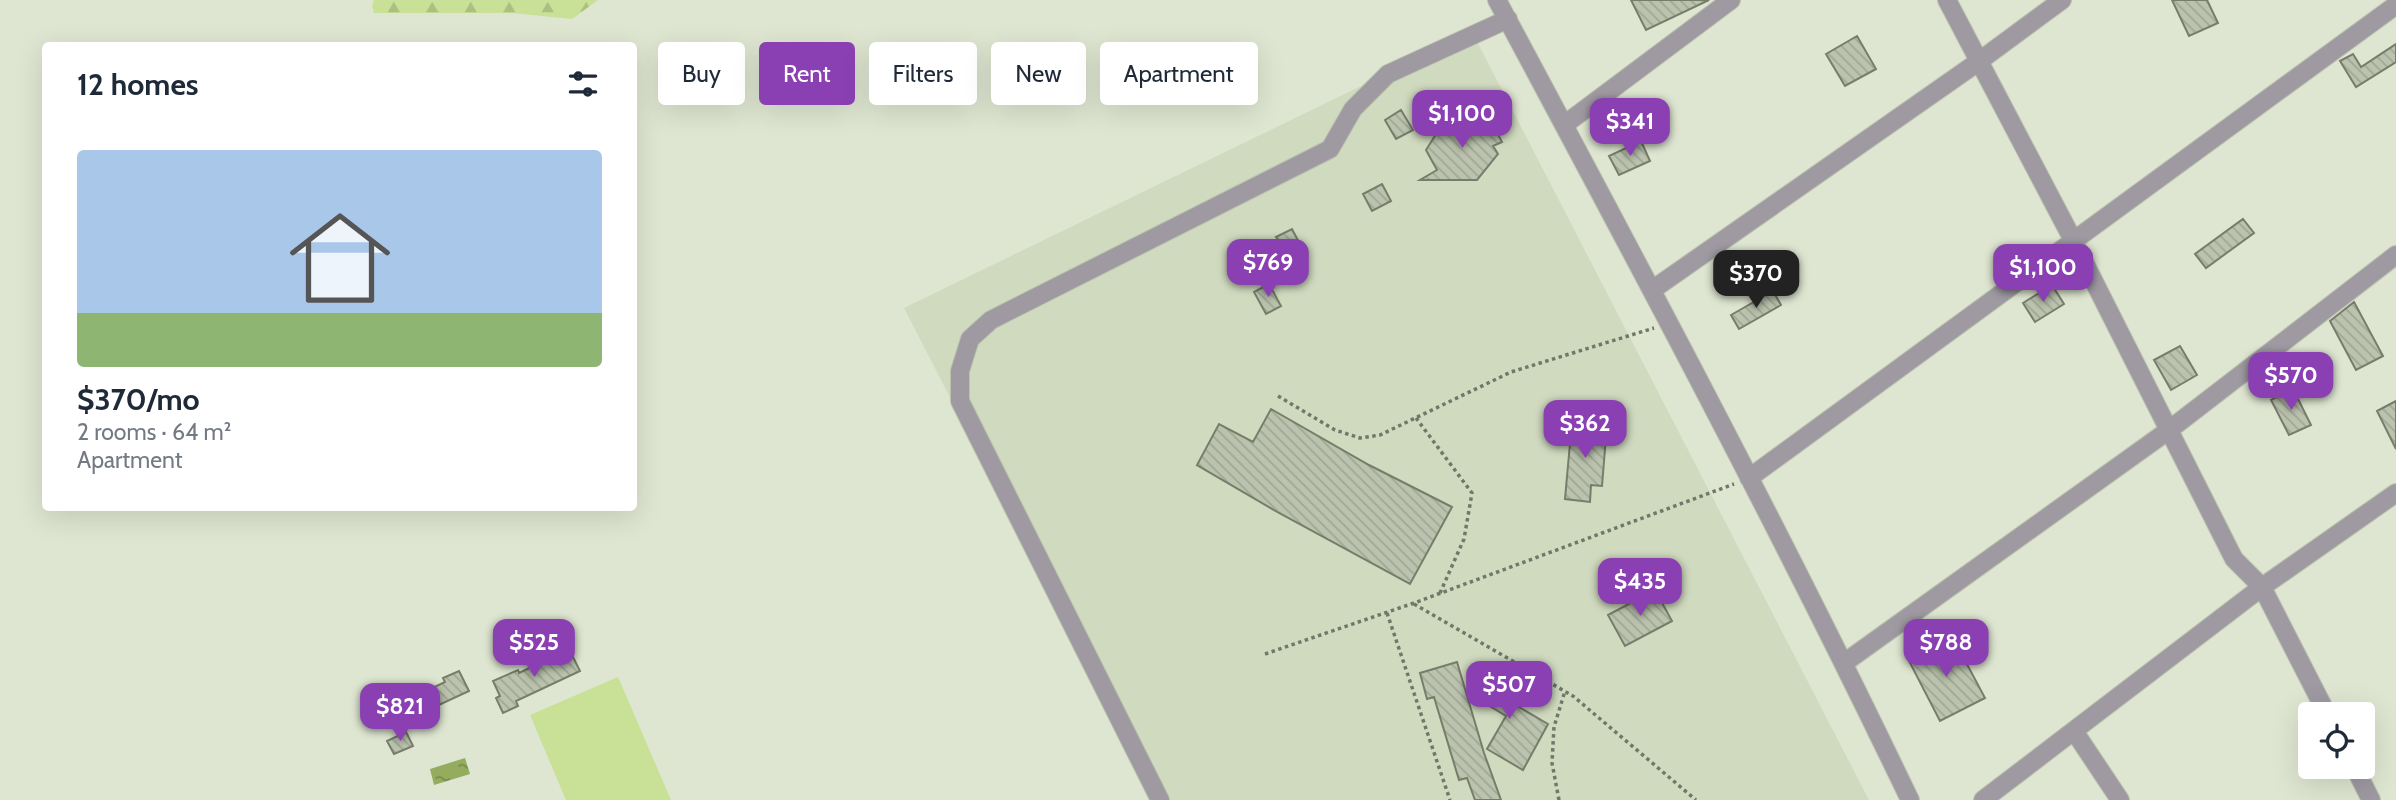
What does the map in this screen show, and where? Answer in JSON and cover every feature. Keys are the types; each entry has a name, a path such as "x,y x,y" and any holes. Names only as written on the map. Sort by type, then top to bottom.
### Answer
{"street":[{"path":"1497,0 1652,290 1844,663 1910,800"},
{"path":"1564,125 1731,0"},
{"path":"1947,0 2074,242 2234,559 2262,587 2321,702"},
{"path":"1652,290 1978,62 2062,0"},
{"path":"1749,478 2396,5"},
{"path":"1160,800 960,401 960,371 970,339 991,320 1330,149 1353,109 1388,74 1508,19"},
{"path":"1844,663 2169,430 2396,255"},
{"path":"1983,800 2262,587 2396,493"},
{"path":"2074,731 2120,800"},
{"path":"2360,779 2371,800"}],"path":[{"path":"1278,396 1335,430 1360,438 1380,435 1511,372 1669,323"},
{"path":"1416,418 1472,493 1464,539 1440,593"},
{"path":"1265,654 1414,603 1749,478"},
{"path":"1414,603 1566,691 1696,800"},
{"path":"1387,612 1450,800"},
{"path":"1559,800 1552,763 1553,727 1566,691"}],"shaded area":[{"path":"1472,32 1869,800 1157,800 904,308"}],"green space":[{"path":"374,0 598,0 572,19 512,13 374,13"},
{"path":"618,677 671,800 566,800 530,715"}],"water":[{"path":"465,758 470,774 434,785 430,769"}],"building":[{"path":"1631,0 1709,0 1646,30"},
{"path":"2172,0 2207,0 2218,23 2189,36"},
{"path":"1857,36 1876,69 1845,86 1826,54"},
{"path":"2396,44 2396,62 2356,87 2340,61 2353,54 2361,67"},
{"path":"1401,110 1413,130 1396,139 1385,120"},
{"path":"1445,120 1479,121 1483,128 1492,123 1502,142 1493,146 1498,154 1477,180 1420,180 1437,170 1426,150"},
{"path":"1641,141 1650,161 1619,175 1609,156"},
{"path":"1382,184 1391,201 1372,211 1363,194"},
{"path":"2243,219 2254,233 2206,268 2195,254"},
{"path":"1292,229 1303,250 1286,259 1292,268 1266,283 1252,259 1280,243 1276,237"},
{"path":"1269,284 1281,306 1266,314 1254,292"},
{"path":"2052,285 2064,304 2035,322 2023,303"},
{"path":"1773,291 1781,305 1739,329 1731,315"},
{"path":"2354,302 2383,356 2356,370 2330,321"},
{"path":"2180,346 2197,375 2171,390 2154,360"},
{"path":"2293,389 2311,425 2289,435 2271,400"},
{"path":"2396,401 2396,449 2377,411"},
{"path":"1271,409 1369,465 1452,507 1410,584 1197,465 1219,424 1253,442"},
{"path":"1572,421 1607,424 1602,486 1591,485 1590,502 1565,499"},
{"path":"1655,590 1672,621 1625,646 1608,615"},
{"path":"1952,636 1985,698 1940,721 1908,659"},
{"path":"569,649 580,671 516,701 518,706 503,713 496,698 500,696 493,681 518,670 519,673"},
{"path":"1457,662 1501,800 1475,800 1467,778 1459,780 1434,697 1427,699 1420,673"},
{"path":"1483,670 1518,692 1512,703 1548,724 1523,770 1487,749 1506,716 1468,693"},
{"path":"459,671 469,691 411,718 403,702 445,682 443,678"},
{"path":"406,732 413,746 394,754 387,741"}]}
